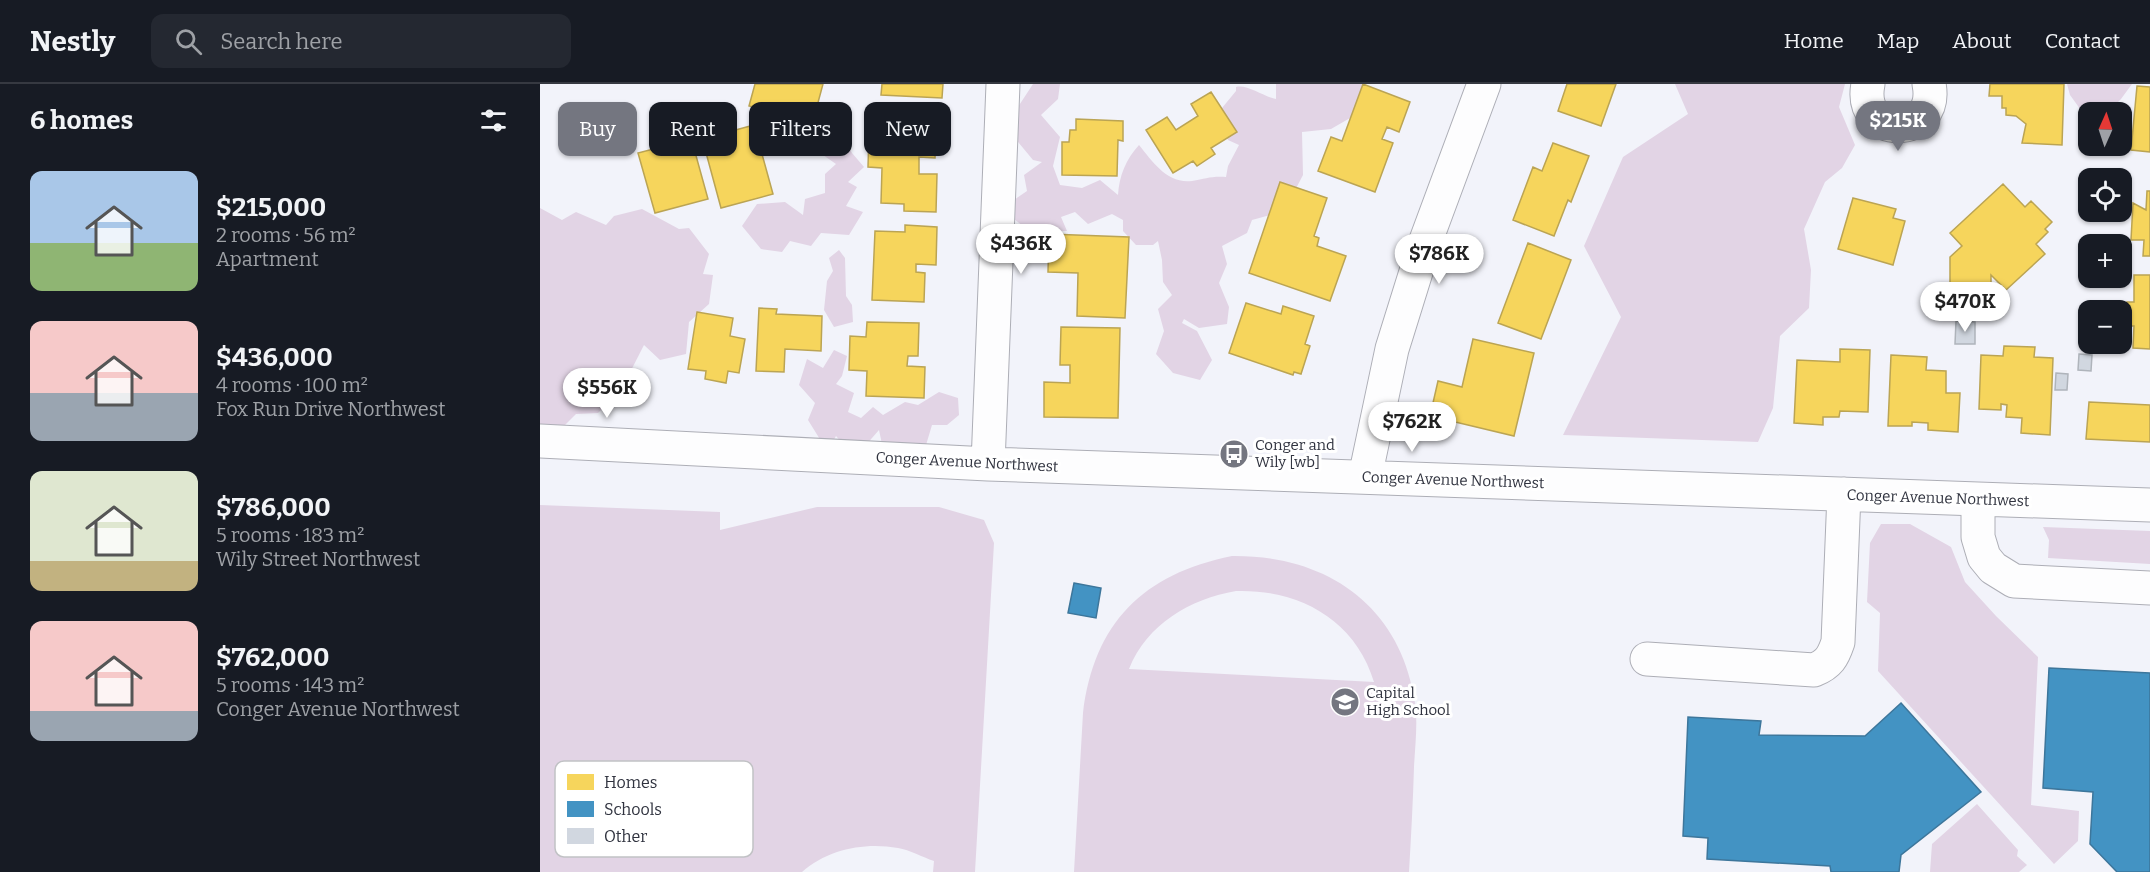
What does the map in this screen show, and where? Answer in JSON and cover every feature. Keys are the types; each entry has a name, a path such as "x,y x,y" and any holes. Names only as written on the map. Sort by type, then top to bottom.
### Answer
{"street":[{"path":"988,464 1003,84"},
{"path":"1365,477 1392,349 1425,243 1484,84"},
{"path":"1868,84 1867,104 1872,113 1888,125 1898,127 1918,120 1924,113 1929,103 1929,84"},
{"name":"Conger Avenue Northwest","path":"540,441 988,464 2150,505"},
{"path":"1647,659 1814,670 1826,666 1834,656 1838,642 1844,494"},
{"path":"1978,499 1978,537 1984,557 1993,568 2014,581 2150,588"}],"shaded area":[{"path":"1033,84 1060,84 1058,99 1041,115 1060,137 1053,166 1060,185 1082,188 1100,180 1118,195 1124,168 1139,145 1161,170 1175,179 1192,181 1226,177 1228,166 1239,145 1228,140 1217,118 1236,91 1236,87 1245,87 1276,99 1276,84 1365,84 1357,114 1331,129 1302,132 1303,175 1291,198 1277,213 1252,220 1247,233 1222,246 1227,264 1219,283 1229,307 1227,324 1199,328 1184,319 1182,323 1197,331 1212,360 1200,380 1173,373 1156,354 1164,331 1158,309 1172,295 1163,282 1158,241 1153,245 1136,245 1123,231 1123,220 1112,214 1088,224 1075,212 1061,217 1067,231 1029,231 1014,219 1011,202 1027,191 1024,175 1042,162 1033,160 1014,137 1016,110"},
{"path":"1675,84 1845,84 1839,107 1855,145 1842,168 1825,182 1804,229 1811,270 1809,308 1780,336 1773,408 1758,442 1563,435 1621,317 1584,246 1623,157 1688,114"},
{"path":"2067,84 2132,84 2118,102 2078,102 2078,106 2070,95"},
{"path":"852,153 864,167 848,182 857,187 846,206 863,212 849,235 821,233 811,246 790,241 782,252 761,249 742,226 757,204 785,202 803,215 805,199 825,193 825,174 836,164 824,156 852,156"},
{"path":"540,208 562,220 576,212 606,225 614,216 642,209 679,229 689,228 709,254 703,274 713,275 709,304 689,322 686,354 660,360 644,345 621,390 598,413 576,414 557,433 540,427"},
{"path":"839,250 845,258 846,296 852,305 853,322 834,327 824,310 827,281 833,271 829,258"},
{"path":"834,350 847,356 842,376 836,384 854,393 848,412 861,418 873,407 883,415 905,402 918,405 939,392 958,398 959,415 947,425 932,425 926,445 882,444 879,430 865,446 844,445 836,436 832,443 821,441 808,420 815,403 799,385 807,359 823,368"},
{"path":"540,505 720,512 720,530 817,507 939,507 984,520 994,543 975,872 933,872 934,861 902,849 873,846 835,853 812,864 802,872 540,872"},
{"path":"1881,524 1910,524 1951,547 1965,582 2038,657 2031,805 2079,811 2078,841 2054,864 1878,671 1880,613 1867,602 1870,543"},
{"path":"2043,527 2150,531 2150,564 2048,558 2049,540"},
{"path":"1232,556 1267,558 1299,565 1328,576 1354,593 1376,614 1394,639 1407,669 1416,711 1409,872 1074,872 1083,713 1089,681 1098,653 1128,607 1173,575 1200,564","holes":["1236,591 1259,592 1302,602 1321,612 1338,625 1353,641 1365,660 1374,682 1129,669 1147,639 1172,616 1187,607 1202,600"]},
{"path":"1977,804 2018,850 2017,856 2027,865 2019,872 1930,872 1932,844"}],"building: Homes":[{"path":"755,84 823,84 818,102 750,102"},
{"path":"882,84 943,84 942,98 881,95"},
{"path":"1363,84 1410,102 1399,132 1387,127 1382,139 1393,143 1375,192 1318,171 1331,137 1342,141"},
{"path":"1567,84 1616,84 1601,126 1558,111"},
{"path":"1990,84 2064,84 2062,145 2022,143 2026,124 2016,116 2006,115 2006,108 2002,108 2002,96 1989,96"},
{"path":"2137,86 2150,87 2150,152 2132,150"},
{"path":"1211,92 1237,132 1211,148 1215,154 1197,166 1193,161 1173,173 1146,130 1167,117 1176,130 1198,116 1191,104"},
{"path":"1076,119 1123,121 1123,141 1118,140 1117,176 1062,175 1062,142 1069,142 1070,130 1076,130"},
{"path":"749,126 749,156 763,156 773,194 721,208 707,156 737,156 737,130"},
{"path":"1553,143 1589,156 1571,202 1568,200 1554,236 1513,220 1533,167 1542,171"},
{"path":"649,150 649,156 696,156 708,199 655,213 638,153"},
{"path":"868,156 935,156 935,158 919,157 919,174 937,174 936,212 904,211 904,204 881,203 882,168 868,167"},
{"path":"1280,182 1327,198 1314,236 1319,238 1317,246 1346,256 1330,301 1249,273"},
{"path":"2003,184 2025,207 2031,201 2052,222 2045,229 2048,232 2036,244 2045,254 2006,290 1991,275 1991,307 1950,307 1950,257 1962,246 1950,233"},
{"path":"2147,191 2150,191 2150,256 2143,256 2144,240 2132,240 2131,234 2133,203 2146,210"},
{"path":"1853,198 1896,209 1893,218 1905,221 1893,265 1838,249"},
{"path":"905,225 937,227 936,265 916,264 916,272 925,273 924,302 872,300 875,231 905,232"},
{"path":"1049,234 1129,237 1125,318 1077,316 1078,273 1048,272"},
{"path":"1528,243 1571,260 1541,339 1498,323"},
{"path":"2134,275 2150,275 2150,349 2133,348 2132,302 2134,302"},
{"path":"1246,303 1281,314 1283,306 1314,316 1305,344 1310,346 1301,374 1294,372 1293,375 1229,353"},
{"path":"759,308 777,309 776,314 822,316 821,351 785,349 784,372 756,371"},
{"path":"697,312 733,318 730,336 745,339 739,373 728,371 726,383 705,379 706,371 688,369"},
{"path":"867,322 919,323 918,356 908,356 907,366 925,367 924,398 866,396 867,371 849,370 850,336 866,337"},
{"path":"1061,327 1120,328 1118,418 1044,417 1044,382 1070,383 1070,365 1060,365"},
{"path":"1473,339 1534,353 1514,436 1430,416 1438,381 1462,387"},
{"path":"2004,346 2035,347 2034,357 2053,358 2050,435 2021,433 2022,418 2006,417 2007,405 2001,404 2001,410 1979,409 1981,355 2003,356"},
{"path":"1840,349 1870,350 1868,412 1840,411 1839,417 1823,417 1823,425 1794,423 1797,360 1840,362"},
{"path":"1891,355 1927,357 1926,370 1946,371 1946,393 1960,393 1958,432 1928,430 1928,423 1912,422 1912,426 1888,426"},
{"path":"2089,402 2150,405 2150,442 2086,439"}],"building: Schools":[{"path":"1074,583 1101,588 1096,618 1068,613"},
{"path":"2049,668 2150,673 2150,872 2117,872 2090,844 2093,792 2043,788"},
{"path":"1901,703 1981,792 1901,855 1899,872 1831,872 1830,866 1707,859 1708,838 1683,836 1688,717 1761,721 1759,735 1865,736"}],"building: Other":[{"path":"1956,321 1975,322 1975,344 1955,344"},
{"path":"2079,354 2092,355 2091,371 2078,370"},
{"path":"2056,373 2068,374 2067,390 2055,390"}],"place":[{"name":"Conger and Wily [wb]","path":"1234,454"},
{"name":"Capital High School","path":"1345,702"}]}
